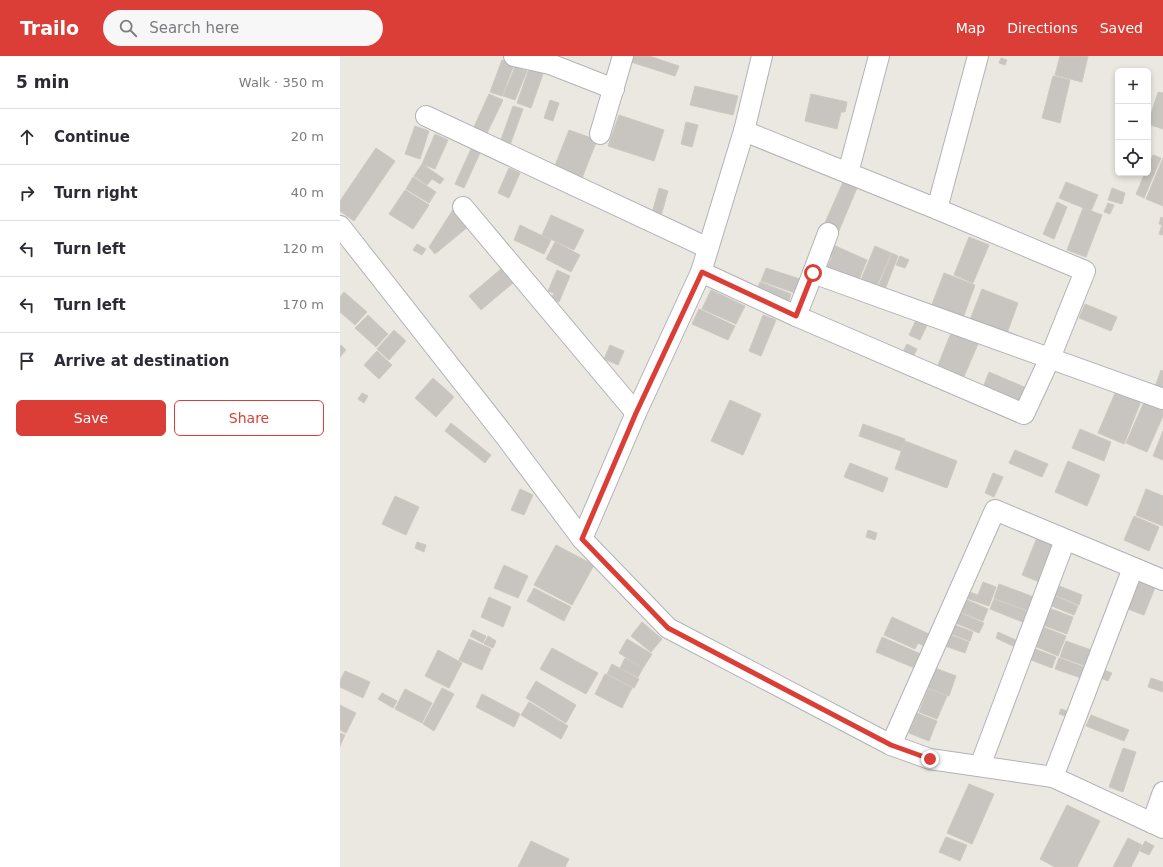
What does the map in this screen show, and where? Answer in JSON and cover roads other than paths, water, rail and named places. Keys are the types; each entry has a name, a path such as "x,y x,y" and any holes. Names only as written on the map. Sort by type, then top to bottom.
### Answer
{"street":[{"path":"514,56 550,64 614,89"},
{"path":"600,134 623,56"},
{"path":"582,539 636,413 702,272 744,131 762,56"},
{"path":"848,173 879,56"},
{"path":"937,209 978,56"},
{"path":"426,116 708,248"},
{"path":"702,272 796,316 1024,414 1050,358 1086,271 744,131"},
{"path":"463,207 636,413"},
{"path":"340,226 505,436 582,539 668,628 891,745 930,759 1053,777 1157,826 1163,792"},
{"path":"796,316 828,233"},
{"path":"813,273 1163,399"},
{"path":"891,745 995,510 1163,580"},
{"path":"980,766 1065,540"},
{"path":"1053,777 1133,568"}]}
